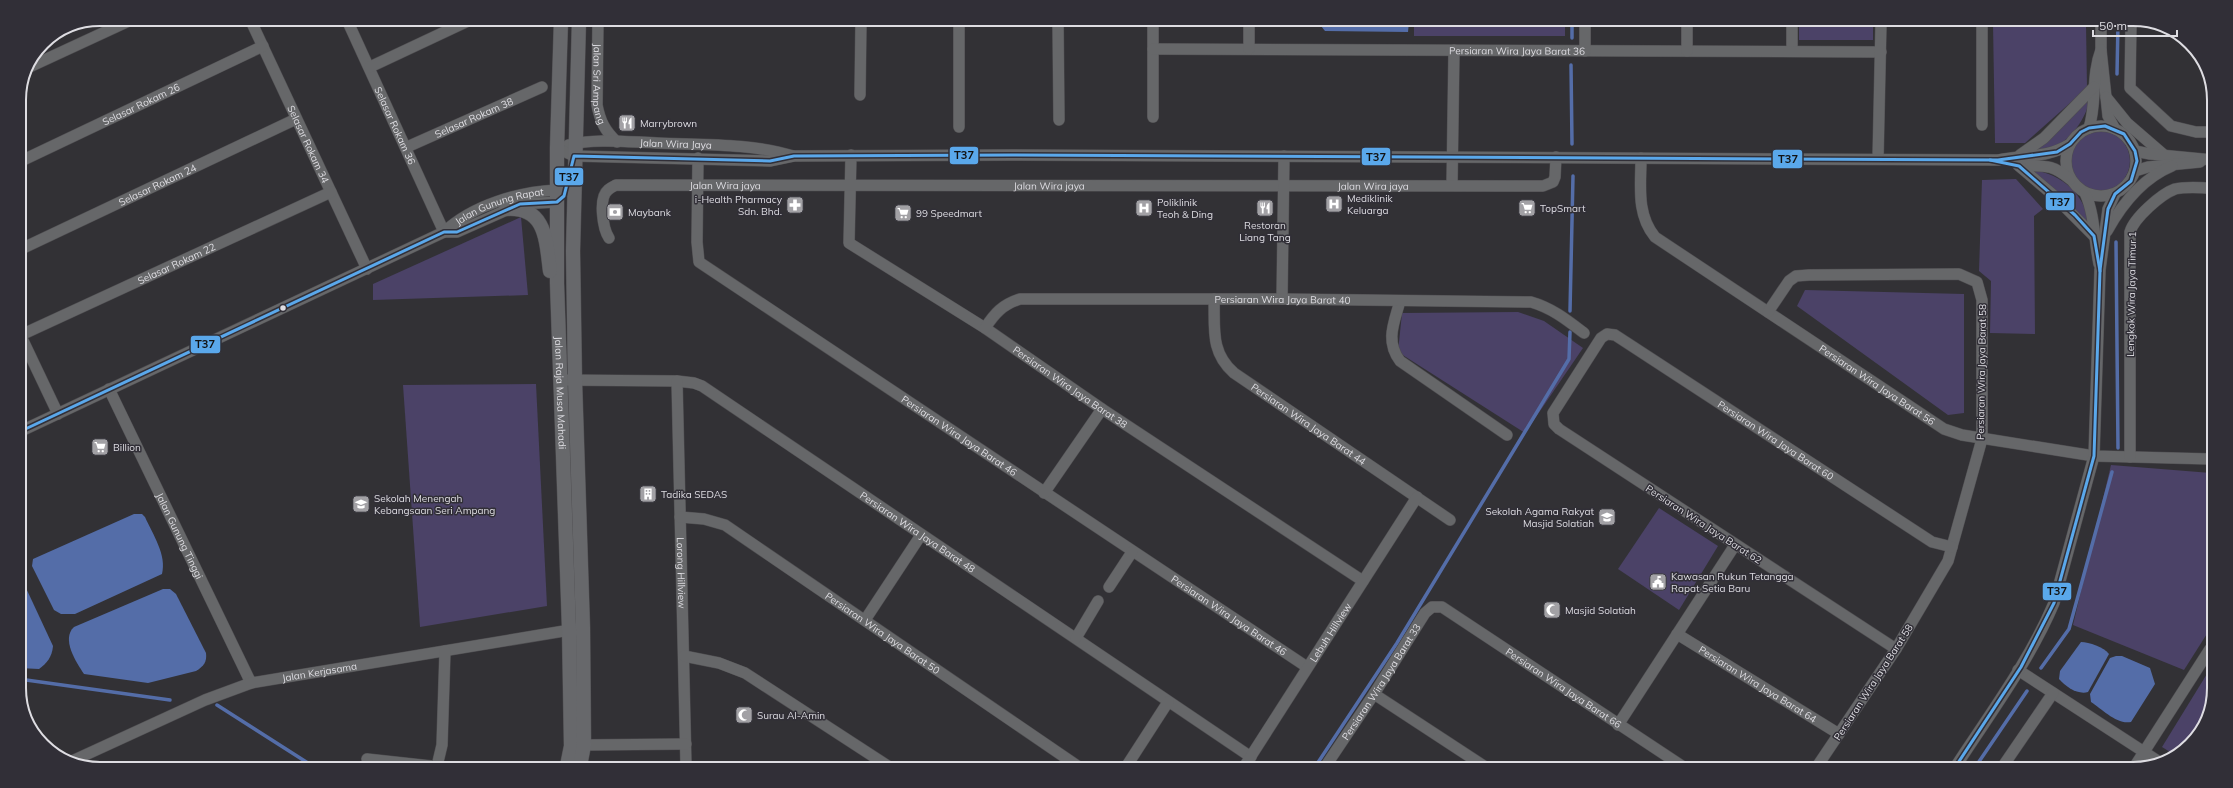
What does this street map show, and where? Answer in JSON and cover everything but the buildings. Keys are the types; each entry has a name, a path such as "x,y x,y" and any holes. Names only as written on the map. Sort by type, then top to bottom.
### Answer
{"main road":[{"name":"Jalan Raja Musa Mahadi","path":"561,26 557,148 559,196 557,283 568,380 584,628 584,745 581,762"},
{"name":"Jalan Raja Musa Mahadi","path":"568,762 571,746 568,380 579,26"},
{"path":"574,212 559,196 575,150"},
{"path":"506,208 526,210 542,225 550,276 557,283"}],"street":[{"path":"35,64 118,26"},
{"name":"Selasar Rokam 34","path":"253,26 366,269"},
{"name":"Selasar Rokam 36","path":"350,26 370,66 444,232"},
{"path":"370,66 457,26"},
{"name":"Jalan Sri Ampang","path":"598,26 597,105 599,116 608,134 617,142"},
{"path":"860,95 861,26"},
{"path":"958,127 959,26"},
{"path":"1058,26 1059,120"},
{"path":"1153,26 1153,117"},
{"path":"1249,26 1249,49"},
{"path":"1585,26 1585,51"},
{"path":"1687,26 1687,51"},
{"path":"1792,26 1792,52"},
{"path":"1878,159 1881,26"},
{"path":"1982,26 1982,126"},
{"path":"2101,26 2101,50 2108,116 2115,129"},
{"path":"2131,26 2130,88 2171,126 2196,132 2207,132"},
{"name":"Selasar Rokam 26","path":"26,159 263,46"},
{"name":"Persiaran Wira Jaya Barat 36","path":"1153,49 1881,52"},
{"path":"1452,185 1454,50"},
{"path":"2089,128 2093,116 2096,64 2101,50"},
{"name":"Selasar Rokam 38","path":"406,147 542,87"},
{"path":"2094,87 2044,138 2019,160 2094,236"},
{"path":"2106,96 2127,123 2164,155"},
{"name":"Selasar Rokam 24","path":"26,247 296,119"},
{"path":"2105,126 2115,129 2127,138 2135,151 2137,161 2131,181 2115,194 2105,197 2085,193 2076,187 2070,179 2065,159 2070,144 2075,137 2089,128 2105,126"},
{"name":"Jalan Wira Jaya","path":"575,150 617,142 771,149 794,156"},
{"name":"Jalan Wira Jaya","path":"557,148 698,158 770,161 794,156 1284,156 2019,160 2057,152 2070,144"},
{"path":"2135,151 2207,160"},
{"name":"Persiaran Wira Jaya Barat 38","path":"851,156 849,243 985,328 1102,409 1363,581"},
{"path":"1282,299 1284,156"},
{"name":"Jalan Wira jaya","path":"609,238 603,229 603,197 607,190 616,185 850,184 1544,186 1553,182 1555,177 1556,157"},
{"name":"Persiaran Wira Jaya Barat 46","path":"698,158 697,242 699,262 1132,552 1307,667"},
{"name":"Persiaran Wira Jaya Barat 56","path":"1641,158 1641,206 1643,218 1648,228 1655,236 1944,429 1962,436 2094,456 2207,459"},
{"name":"Jalan Wira Jaya","path":"2019,160 2057,169 2070,179"},
{"path":"2135,171 2148,167 2172,166 2207,160"},
{"path":"2106,234 2118,212 2144,183 2160,170 2172,166"},
{"name":"Lengkok Wira Jaya Timur 1","path":"2130,457 2130,232 2132,224 2152,205 2169,192 2185,188 2207,188"},
{"name":"Selasar Rokam 22","path":"26,330 331,192"},
{"path":"2085,193 2092,209 2094,236 2100,270"},
{"name":"Jalan Gunung Rapat","path":"26,429 444,232 453,223 496,202 519,194 559,196"},
{"path":"1959,762 2018,670 2046,622 2054,602 2094,456 2100,270 2108,210 2115,194"},
{"name":"Jalan Gunung Rapat","path":"444,232 457,232 506,208 559,196"},
{"name":"Persiaran Wira Jaya Barat 58","path":"1768,312 1789,281 1796,276 1959,274 1977,282 1982,300 1982,439 1948,561 1896,649 1820,762"},
{"name":"Persiaran Wira Jaya Barat 40","path":"985,328 996,311 1006,304 1020,299 1282,299 1531,302 1557,312 1584,334"},
{"name":"Persiaran Wira Jaya Barat 44","path":"1214,299 1215,342 1218,353 1224,364 1234,373 1450,520"},
{"path":"1400,301 1392,328 1391,340 1393,352 1400,362 1507,435"},
{"name":"Persiaran Wira Jaya Barat 60","path":"1554,424 1553,413 1601,338 1608,334 1621,338 1932,542 1952,547"},
{"path":"26,346 58,414"},
{"name":"Persiaran Wira Jaya Barat 48","path":"568,380 677,381 694,383 702,386 1251,757"},
{"name":"Lorong Hillview","path":"677,381 686,762"},
{"name":"Jalan Gunung Tinggi","path":"109,390 251,683"},
{"path":"1044,493 1102,409"},
{"name":"Persiaran Wira Jaya Barat 62","path":"1554,424 1734,545 1896,649"},
{"name":"Lebuh Hillview","path":"1248,762 1417,497"},
{"name":"Persiaran Wira Jaya Barat 50","path":"680,517 704,519 725,525 1072,762"},
{"path":"865,620 921,535"},
{"path":"1618,725 1734,545"},
{"path":"1109,587 1132,552"},
{"path":"1076,638 1098,601"},
{"name":"Persiaran Wira Jaya Barat 33","path":"1328,762 1374,694 1425,612 1432,607 1442,607"},
{"name":"Persiaran Wira Jaya Barat 66","path":"1442,607 1676,762"},
{"name":"Jalan Kerjasama","path":"78,759 205,700 251,683 569,629 584,628"},
{"name":"Persiaran Wira Jaya Barat 64","path":"1677,634 1838,734"},
{"path":"438,762 442,745 445,651"},
{"path":"2138,762 2207,654"},
{"path":"684,656 719,663 745,673 882,762"},
{"path":"2018,670 2155,759"},
{"path":"2006,762 2053,693"},
{"path":"1374,694 1478,762"},
{"path":"1129,762 1168,702"},
{"path":"584,745 686,744"},
{"path":"367,759 394,762"}],"shaded area":[{"path":"1414,26 1565,26 1565,36 1414,36"},
{"path":"1799,26 1873,26 1873,40 1799,40"},
{"path":"1993,26 2086,26 2087,88 2025,143 1995,143"},
{"path":"2090,99 2085,114 2077,128 2065,140 2052,148 2034,151"},
{"path":"2094,131 2106,131 2117,136 2125,144 2130,155 2128,173 2117,186 2106,191 2094,191 2083,186 2075,178 2070,167 2070,155 2075,144 2083,136"},
{"path":"2029,169 2052,175 2070,187 2083,203 2090,226"},
{"path":"2016,179 2043,209 2034,216 2035,334 1990,333 1991,281 1979,271 1982,180"},
{"path":"521,217 528,295 373,300 373,284"},
{"path":"1805,290 1964,294 1964,413 1948,415 1797,306"},
{"path":"1518,312 1544,321 1583,348 1525,433 1398,352 1402,313"},
{"path":"536,384 547,606 420,627 403,385"},
{"path":"2111,465 2207,473 2207,634 2184,670 2073,625"},
{"path":"1659,508 1718,546 1679,610 1618,569"},
{"path":"2207,674 2206,703 2195,729 2182,744 2174,750 2170,752 2162,747"}],"water":[{"path":"1321,26 1409,26 1408,32 1325,31"},
{"path":"134,514 142,514 145,517 155,538 163,560 162,574 75,614 61,614 54,610 32,566 33,559"},
{"path":"26,588 53,646 49,659 39,669 26,668"},
{"path":"163,589 170,589 176,594 206,653 206,659 203,665 196,671 148,683 84,674 74,657 69,644 70,632 74,627"},
{"path":"2081,642 2096,645 2107,651 2109,654 2088,692 2084,693 2072,690 2059,679 2060,671"},
{"path":"2122,656 2150,668 2155,684 2131,722 2115,719 2091,702 2090,694 2110,658"}],"waterway":[{"path":"1572,26 1572,38"},
{"path":"2117,74 2118,26"},
{"path":"1571,65 1572,144"},
{"path":"1570,311 1573,176"},
{"path":"2116,242 2118,448"},
{"path":"1318,762 1397,643 1569,359 1570,332"},
{"path":"2041,668 2069,629 2112,472"},
{"path":"26,680 170,700"},
{"path":"1979,762 2027,691"},
{"path":"217,705 306,762"}],"transit line":[{"name":"T37","path":"26,429 444,232 457,232 520,204 557,202 564,196 574,156 770,161 794,156 1012,155 1998,160 2057,152 2070,144 2081,132 2089,128 2105,126 2124,134 2135,151 2137,161 2131,181 2115,194 2108,209 2100,270 2094,456 2054,603 2021,667 1959,762"},
{"name":"T37","path":"1990,160 2019,166 2075,215 2094,236 2100,271"}],"place":[{"name":"Marrybrown","path":"627,123"},
{"name":"Mediklinik Keluarga","path":"1334,204"},
{"name":"i-Health Pharmacy Sdn. Bhd.","path":"795,205"},
{"name":"Poliklinik Teoh & Ding","path":"1144,208"},
{"name":"Restoran Liang Tang","path":"1265,208"},
{"name":"TopSmart","path":"1527,208"},
{"name":"Maybank","path":"615,212"},
{"name":"99 Speedmart","path":"903,213"},
{"name":"Billion","path":"100,447"},
{"name":"Tadika SEDAS","path":"648,494"},
{"name":"Sekolah Menengah Kebangsaan Seri Ampang","path":"361,504"},
{"name":"Sekolah Agama Rakyat Masjid Solatiah","path":"1607,517"},
{"name":"Kawasan Rukun Tetangga Rapat Setia Baru","path":"1658,582"},
{"name":"Masjid Solatiah","path":"1552,610"},
{"name":"Surau Al-Amin","path":"744,715"}]}
